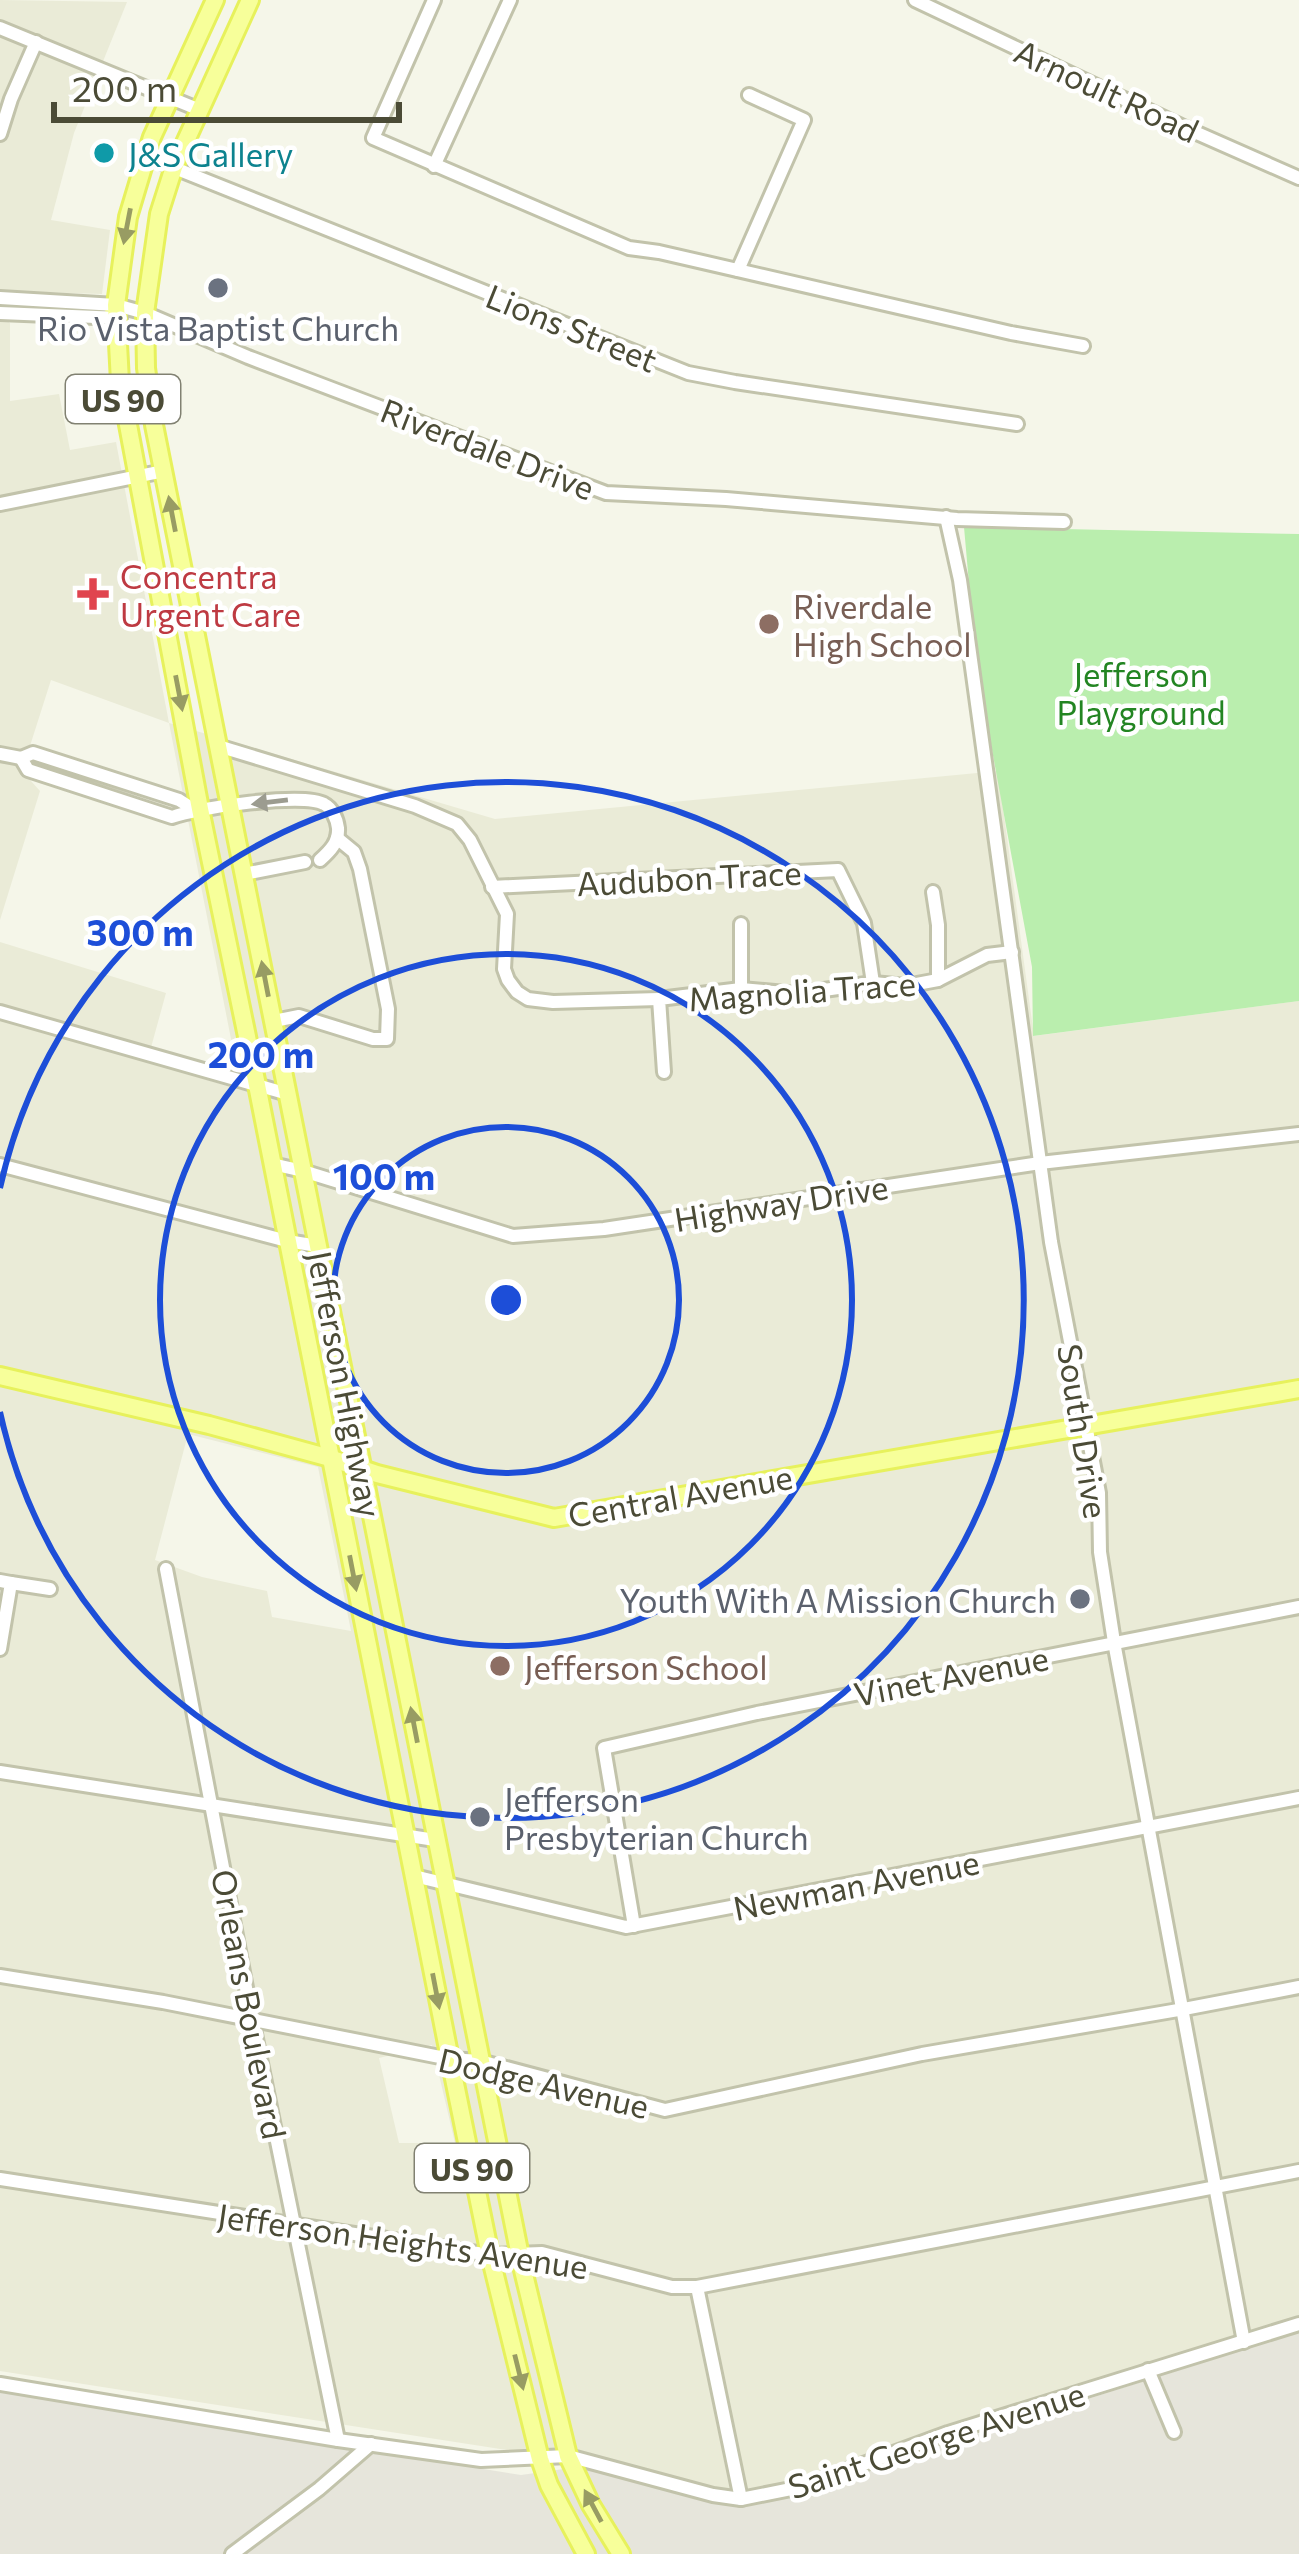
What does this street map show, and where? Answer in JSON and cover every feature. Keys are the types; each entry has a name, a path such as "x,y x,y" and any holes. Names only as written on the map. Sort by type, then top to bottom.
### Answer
{"main road":[{"name":"Jefferson Highway","path":"215,0 171,96 128,217 116,312 120,382 196,809 257,1085 490,2254 540,2458 586,2554"},
{"name":"Jefferson Highway","path":"250,0 174,167 159,214 145,313 146,368 520,2255 568,2456 621,2554"},
{"name":"Central Avenue","path":"0,1376 209,1425 554,1517 1299,1389"}],"street":[{"path":"434,0 373,138 628,248 1083,346"},
{"path":"434,166 510,0"},
{"name":"Arnoult Road","path":"915,0 1299,178"},
{"path":"0,28 200,110"},
{"path":"0,134 36,42"},
{"path":"738,270 804,120 748,94"},
{"name":"Lions Street","path":"147,157 688,373 1017,424"},
{"path":"0,298 116,312"},
{"path":"0,313 145,313"},
{"name":"Riverdale Drive","path":"145,313 248,358 606,493 1064,522"},
{"path":"0,504 164,471"},
{"name":"South Drive","path":"946,517 960,580 1051,1242 1099,1493 1100,1552 1114,1642 1244,2342"},
{"path":"218,746 416,806 457,824 507,914 504,968 517,992 528,999 659,999"},
{"path":"0,754 22,758 33,752 196,809 301,798 323,802 333,812 338,830 336,844 320,860"},
{"path":"274,1021 299,1016 387,1039 388,1009 368,908 354,852 337,838"},
{"path":"244,874 305,862"},
{"name":"Audubon Trace","path":"492,887 838,869 864,923 873,983"},
{"path":"933,892 938,980"},
{"path":"741,924 741,989"},
{"name":"Magnolia Trace","path":"664,1072 659,999 741,989 796,994 873,983 906,986 938,980 987,955 1012,952"},
{"path":"0,1012 288,1094"},
{"name":"Highway Drive","path":"272,1164 513,1236 604,1229 1040,1163 1299,1133"},
{"path":"0,1165 318,1246"},
{"name":"Orleans Boulevard","path":"166,1569 338,2440"},
{"path":"0,1649 5,1582 50,1589"},
{"name":"Vinet Avenue","path":"634,1926 604,1748 757,1713 1299,1607"},
{"path":"0,1772 435,1840"},
{"name":"Newman Avenue","path":"414,1876 626,1928 1299,1798"},
{"name":"Dodge Avenue","path":"0,1976 252,2019 450,2060 480,2061 665,2110 922,2054 1299,1987"},
{"name":"Jefferson Heights Avenue","path":"0,2179 490,2254 542,2254 672,2287 697,2287 1299,2170"},
{"path":"697,2287 741,2499"},
{"name":"Saint George Avenue","path":"0,2384 481,2460 568,2456 741,2499 801,2487 948,2433 1299,2324"},
{"path":"1148,2370 1174,2432"},
{"path":"232,2554 371,2444"}],"shaded area":[{"path":"0,0 127,2 74,133 51,220 110,230 102,294 0,291"},
{"path":"0,315 10,323 10,401 59,394 70,450 116,442 169,723 51,680 22,771 40,791 0,920"},
{"path":"169,723 495,819 998,771 1034,1036 1299,1001 1299,2328 756,2504 719,2501 519,2452 0,2371 0,942 166,993 147,1062 241,1090","holes":["188,1434 318,1467 351,1631 272,1617 267,1591 202,1577 155,1560","432,2045 455,2143 399,2143 379,2058"]},
{"path":"1299,2332 1299,2554 0,2554 0,2391 521,2475 585,2466 719,2501 756,2504"}],"green space":[{"name":"Jefferson Playground","path":"964,527 1299,534 1299,1001 1033,1036 1032,967 976,663"}],"place":[{"name":"J&S Gallery","path":"104,153"},
{"name":"Rio Vista Baptist Church","path":"218,288"},
{"name":"Concentra Urgent Care","path":"93,594"},
{"name":"Riverdale High School","path":"769,624"},
{"name":"Youth With A Mission Church","path":"1080,1599"},
{"name":"Jefferson School","path":"500,1666"},
{"name":"Jefferson Presbyterian Church","path":"480,1817"}]}
